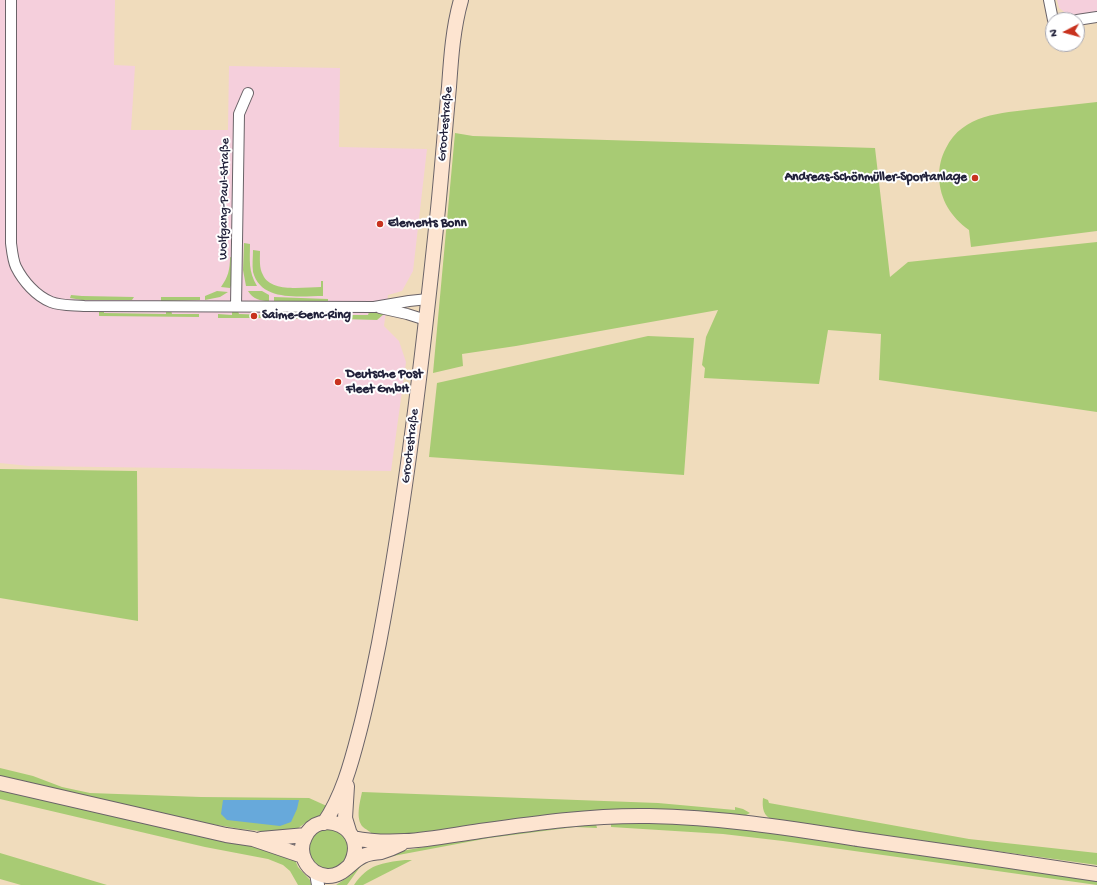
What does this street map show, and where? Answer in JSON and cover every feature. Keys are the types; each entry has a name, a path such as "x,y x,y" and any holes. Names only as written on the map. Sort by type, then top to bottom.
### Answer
{"main road":[{"name":"Grootestraße","path":"324,823 334,805 349,770 370,688 391,583 405,491 426,320 441,180 451,57 455,27 461,0"},
{"name":"Grootestraße","path":"349,770 345,818 351,835"},
{"path":"0,783 226,835 253,839 303,856"},
{"path":"351,835 376,841 407,842 475,831 567,820 640,816 691,818 758,824 1097,874"},
{"path":"333,823 342,826 351,835 355,845 355,852 350,865 335,880 327,876 317,879 303,856 303,842 306,835 316,825 333,823"},
{"path":"253,839 306,835"},
{"path":"350,865 363,856 383,851 407,842"}],"street":[{"path":"11,0 11,243 16,267 27,284 38,294 51,302 67,305 374,307 409,301 428,300"},
{"path":"1049,0 1051,12"},
{"path":"1085,19 1097,17"},
{"name":"Wolfgang-Paul-Straße","path":"236,306 239,114 248,94"},
{"path":"374,307 407,314 426,320"}],"shaded area":[{"path":"0,0 115,0 114,65 135,66 131,130 228,130 229,66 340,68 339,147 427,149 413,271 402,291 388,295 384,326 399,341 406,362 391,471 29,466 0,463"},
{"path":"1057,0 1097,0 1097,12 1085,14 1085,12 1064,12 1059,8"}],"green space":[{"path":"1097,102 1097,231 971,247 969,230 952,214 944,200 940,185 939,173 942,158 953,137 962,128 973,122 996,114"},
{"path":"455,133 473,136 875,148 890,277 908,262 1097,242 1097,412 879,380 881,334 828,330 819,384 704,378 705,368 702,365 706,337 718,310 516,346 462,354 463,366 433,373"},
{"path":"244,243 250,244 251,270 257,286 246,286 243,270"},
{"path":"253,250 260,251 261,269 267,281 280,287 297,288 321,287 321,281 323,281 323,296 282,295 272,293 264,288 257,282 253,272"},
{"path":"230,257 233,258 232,283 230,288 221,287 228,273"},
{"path":"217,291 228,292 220,297 205,300 205,296"},
{"path":"248,291 262,291 269,295 269,301 257,299"},
{"path":"71,295 134,297 132,300 82,300 70,298"},
{"path":"161,297 200,297 200,300 161,301"},
{"path":"274,297 328,299 328,302 274,302"},
{"path":"99,310 104,310 104,313 166,314 166,311 171,310 172,314 199,314 199,317 99,316"},
{"path":"232,311 238,311 239,314 269,315 269,318 218,318 218,314 232,315"},
{"path":"369,312 384,314 377,320 343,319 343,315 368,315"},
{"path":"274,315 315,315 315,319 274,318"},
{"path":"648,336 694,338 684,475 429,457 437,383"},
{"path":"0,469 137,471 138,621 0,598"},
{"path":"0,768 33,776 62,787 90,793 201,797 309,798 329,807 322,815 311,819 294,831 280,833 241,829 205,823 0,776"},
{"path":"0,790 205,837 273,850 295,860 298,867 310,880 311,885 298,885 290,871 283,865 268,859 205,847 0,799"},
{"path":"362,792 658,803 735,810 735,807 750,813 744,816 702,812 616,809 572,813 375,838 363,827 359,820"},
{"path":"763,798 768,800 769,803 969,839 1097,853 1097,865 773,820 765,814"},
{"path":"611,823 674,823 741,828 1097,879 1097,885 783,841 723,834 611,827"},
{"path":"596,824 597,828 575,827 489,838 377,859 396,852 487,836"},
{"path":"332,829 339,832 345,838 348,849 347,857 339,866 332,869 324,869 317,866 309,857 308,845 311,838 320,830"},
{"path":"0,853 107,885 21,885 0,879"},
{"path":"412,860 363,885 354,885 359,878 376,866 389,862"},
{"path":"369,861 360,867 347,885 336,885 351,875 360,864"}],"water":[{"path":"223,800 299,800 291,822 280,826 227,820 221,814"}],"place":[{"name":"Andreas-Schönmüller-Sportanlage","path":"975,178"},
{"name":"Elements Bonn","path":"380,224"},
{"name":"Saime-Genc-Ring","path":"254,316"},
{"name":"Deutsche Post Fleet GmbH","path":"338,382"}]}
